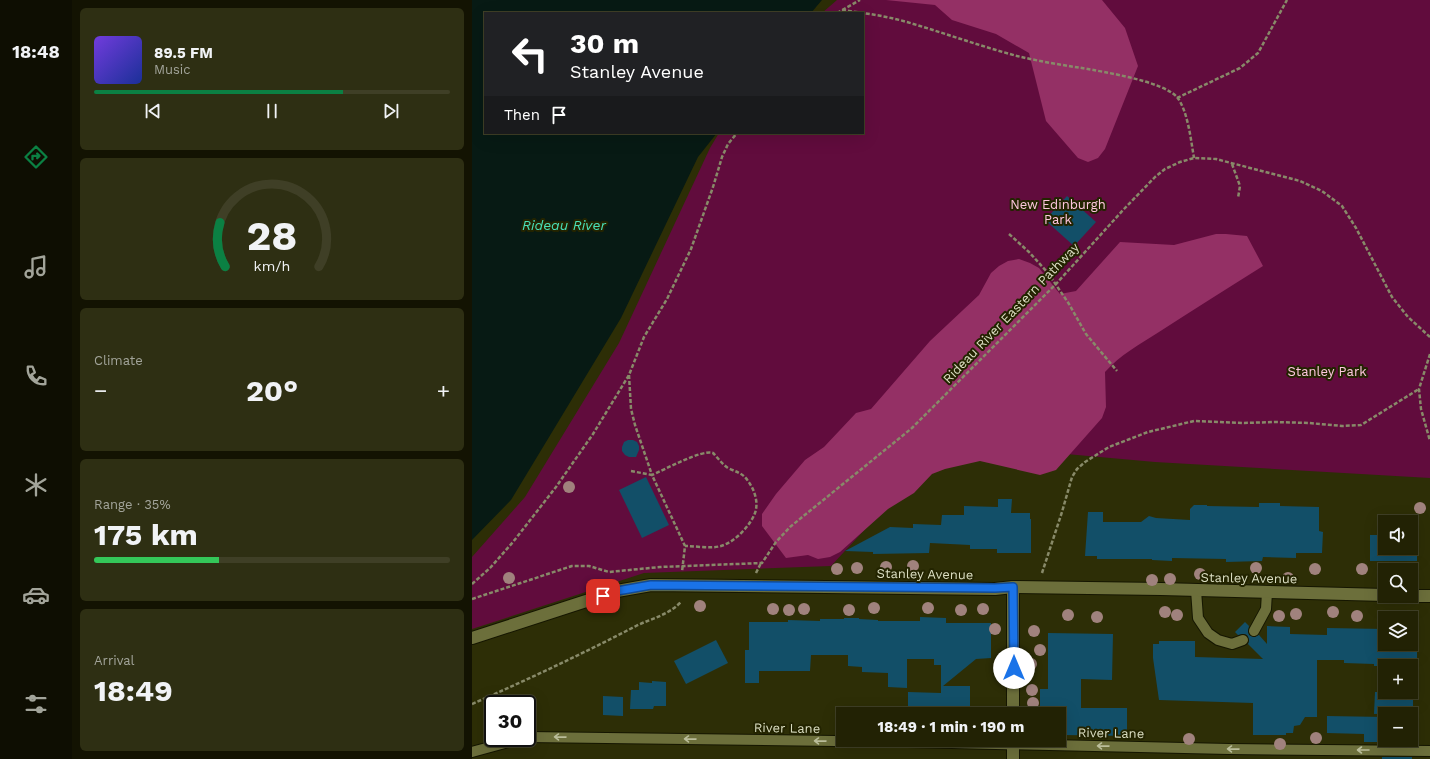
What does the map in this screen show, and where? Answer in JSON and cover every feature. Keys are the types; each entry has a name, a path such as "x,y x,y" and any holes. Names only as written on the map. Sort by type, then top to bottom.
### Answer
{"street":[{"name":"Stanley Avenue","path":"472,638 617,591 651,585 1013,587 1378,595"},
{"path":"1013,587 1013,707"},
{"path":"1418,596 1430,596"},
{"path":"1013,747 1013,759"}],"lane":[{"path":"1196,590 1198,618 1208,633 1218,640 1232,644 1243,640"},
{"path":"1254,631 1266,609 1267,592"},
{"name":"River Lane","path":"536,737 836,740"},
{"name":"River Lane","path":"1066,744 1229,749 1430,751"},
{"path":"472,752 490,747"}],"path":[{"path":"839,12 860,0"},
{"path":"1177,98 1240,68 1249,62 1258,53 1287,0"},
{"path":"842,10 860,12"},
{"path":"864,12 905,22 1018,56 1114,73 1159,86 1177,98 1188,123 1194,158"},
{"path":"472,584 490,568 513,542 556,487 593,434 629,375 644,337 667,299 691,249 722,157 728,144 736,134"},
{"name":"Rideau River Eastern Pathway","path":"683,566 762,563 776,542 786,531 912,428 1056,284 1155,177 1164,169 1180,162 1194,158 1216,159 1300,181 1322,191 1342,206 1356,228 1392,297 1408,317 1430,337"},
{"path":"1232,163 1240,186 1238,198"},
{"path":"1009,234 1029,252 1048,273 1070,304 1086,334 1117,371"},
{"path":"1430,354 1419,389 1421,409 1430,441"},
{"path":"629,375 631,409 635,425 652,475 685,546 682,574"},
{"path":"1042,573 1072,477 1077,469 1085,462 1108,447 1148,432 1194,421 1309,423 1342,426 1361,425 1419,389"},
{"path":"631,471 652,475 697,455 709,452 713,453 729,468 742,474 751,485 756,498 755,512 739,536 720,546 685,546"},
{"path":"472,599 572,566 589,566 610,572 683,566"},
{"path":"472,704 529,679 643,623 665,615 681,602"}],"green space":[{"name":"New Edinburgh Park","path":"837,0 1430,0 1430,478 1155,462 945,443 831,566 644,573 472,629 472,557 525,497 619,343 710,148 718,134 864,134 864,12 823,12"}],"shaded area":[{"path":"886,0 1102,0 1125,28 1138,66 1105,149 1098,158 1088,162 1078,158 1046,121 1029,53 996,34 952,20 935,5"},
{"path":"1216,234 1247,236 1263,266 1138,345 1111,366 1105,372 1106,407 1102,418 1056,470 1040,475 980,461 945,469 932,474 914,493 888,509 840,552 830,557 818,559 808,555 786,558 762,526 762,514 776,494 805,460 824,447 856,413 871,409 930,341 979,295 991,273 999,266 1008,261 1019,259 1030,263 1039,268 1060,294 1076,291 1120,242 1174,245"}],"water":[{"name":"Rideau River","path":"472,0 822,0 812,12 484,12 484,134 716,134 698,157 621,318 511,500 472,540"}],"building":[{"path":"1067,196 1096,222 1074,246 1045,220"},
{"path":"628,440 637,442 639,446 636,457 629,457 622,451 624,442"},
{"path":"646,477 669,525 642,538 619,490"},
{"path":"998,499 1012,499 1011,513 1030,513 1031,553 997,553 997,549 970,549 970,545 930,543 929,553 873,554 873,552 845,551 890,527 913,528 913,524 941,525 942,515 964,515 964,506 998,507"},
{"path":"1259,503 1280,503 1280,506 1319,507 1319,531 1323,532 1322,553 1296,553 1296,558 1263,557 1262,561 1226,562 1226,559 1172,558 1172,561 1152,559 1097,559 1097,556 1085,556 1088,512 1103,512 1103,522 1141,522 1149,516 1156,518 1190,520 1190,509 1194,505 1259,507"},
{"path":"1370,535 1378,535 1378,555 1417,555 1417,561 1370,561"},
{"path":"920,617 946,618 946,623 991,623 991,658 976,659 943,686 970,686 970,707 908,707 908,692 941,693 941,665 934,665 934,659 907,659 907,688 888,687 888,673 862,672 862,667 848,666 848,655 811,655 810,671 759,671 759,683 745,683 745,650 749,650 749,622 788,622 788,620 820,621 820,619 844,618 859,618 878,621 920,621"},
{"path":"1245,622 1249,626 1249,635 1254,637 1259,635 1267,644 1267,626 1290,627 1290,634 1327,635 1327,628 1378,629 1378,651 1417,651 1417,659 1378,659 1378,666 1374,666 1374,664 1344,663 1344,660 1317,660 1317,717 1305,717 1300,725 1294,726 1293,733 1286,733 1286,735 1253,735 1253,703 1159,700 1153,658 1153,644 1159,644 1159,641 1195,641 1195,657 1263,659 1248,644 1249,641 1247,635 1238,635 1235,632"},
{"path":"1048,633 1113,634 1112,680 1081,679 1081,708 1127,708 1127,736 1066,735 1066,707 1040,707 1040,689 1048,689"},
{"path":"716,640 728,663 686,684 674,661"},
{"path":"652,681 666,682 666,706 654,706 653,709 630,709 631,690 639,690 639,682 652,683"},
{"path":"1375,692 1378,692 1378,699 1413,699 1413,707 1378,707 1378,714 1374,714"},
{"path":"603,696 623,697 623,716 603,715"},
{"path":"1327,716 1378,717 1378,742 1364,742 1364,734 1327,733"},
{"path":"1382,757 1412,757 1412,759 1382,759"}],"route":[{"path":"603,596 617,591 651,585 1013,587 1014,668"}],"park label":[{"name":"Stanley Park","path":"1327,371"}]}
